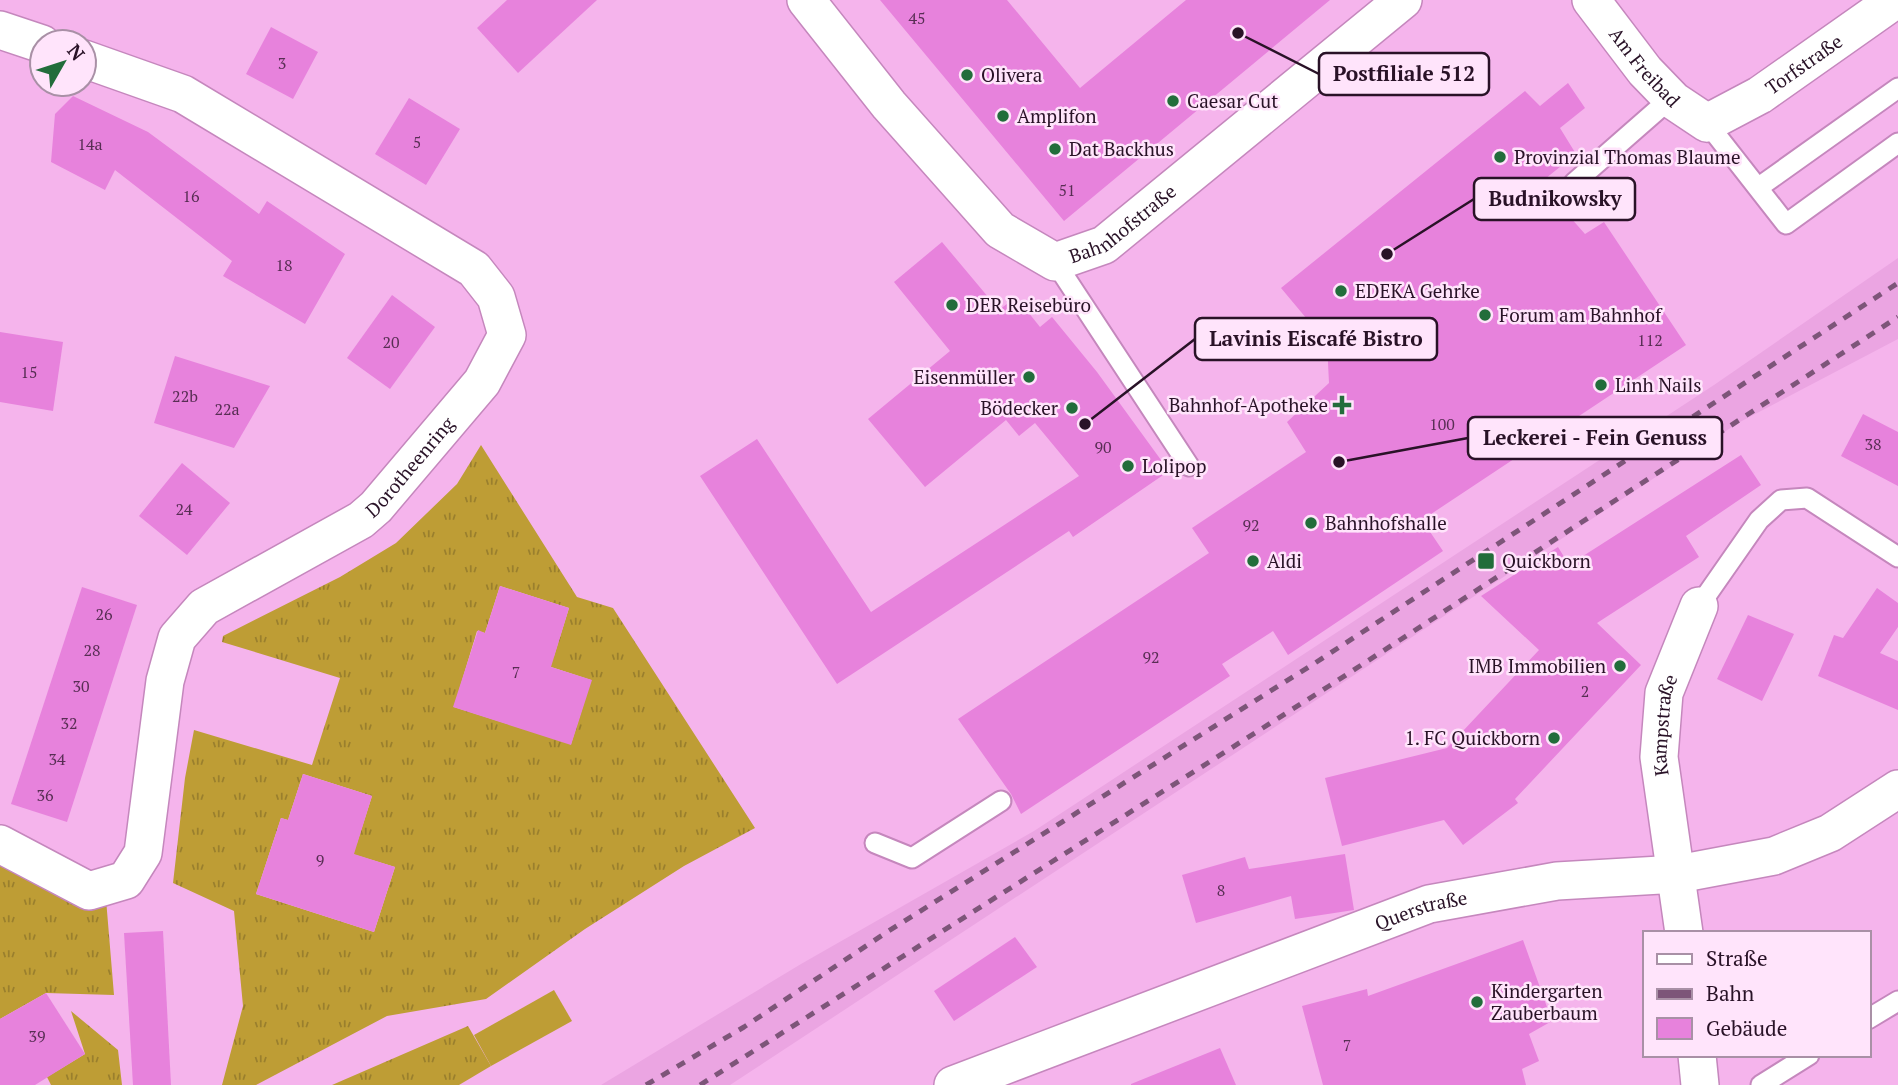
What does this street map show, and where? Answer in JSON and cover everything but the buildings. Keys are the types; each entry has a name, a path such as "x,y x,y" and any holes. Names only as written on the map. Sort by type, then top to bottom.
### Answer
{"street":[{"name":"Bahnhofstraße","path":"806,0 889,105 1000,230 1055,262 1104,245 1403,0"},
{"name":"Am Freibad","path":"1591,0 1645,71 1671,98 1707,123"},
{"name":"Torfstraße","path":"1707,123 1760,95 1895,0"},
{"path":"0,30 28,39"},
{"name":"Dorotheenring","path":"0,844 89,891 126,880 142,853 165,681 177,638 204,607 361,520 376,507 482,382 507,335 496,297 474,269 183,94 98,64"},
{"name":"Kampstraße","path":"1684,931 1660,757 1664,693 1699,606"},
{"name":"Querstraße","path":"953,1085 1429,904 1558,881 1678,874 1774,856 1830,833 1875,807 1898,789"},
{"path":"1697,1057 1700,1085"}],"lane":[{"path":"1759,187 1898,88"},
{"path":"1574,183 1671,98"},
{"path":"1707,123 1786,224 1898,143"},
{"path":"1055,262 1189,466"},
{"path":"1699,606 1759,520 1781,500 1807,498 1898,557"},
{"path":"875,843 912,858 1001,801"},
{"path":"1870,1018 1898,1001"},
{"path":"1760,1085 1806,1057"}],"shaded area":[{"path":"1898,258 1898,339 1738,423 730,1085 601,1085 801,964 1034,831 1714,385"}],"green space":[{"path":"481,445 577,597 613,608 755,828 684,866 585,929 486,999 387,1016 256,1085 222,1085 243,1006 234,911 173,883 185,778 194,730 312,765 340,678 222,642 223,636 340,577 396,543 457,484","holes":["500,586 569,608 554,656 545,665 591,680 571,744 454,707 477,631 485,633","303,774 372,796 357,843 349,853 395,867 374,932 256,894 281,818 288,820"]},
{"path":"0,844 105,887 114,995 46,993 0,1019"},
{"path":"554,990 572,1021 491,1066 474,1035"},
{"path":"71,1011 118,1050 122,1085 51,1085 47,1077 85,1054"},
{"path":"468,1026 491,1066 459,1085 332,1085"}],"railway":[{"path":"646,1085 744,1027 887,932 1315,663 1898,283"},
{"path":"700,1085 1329,686 1898,317"}],"place":[{"name":"Postfiliale 512","path":"1238,33"},
{"name":"Olivera","path":"967,75"},
{"name":"Caesar Cut","path":"1173,101"},
{"name":"Amplifon","path":"1003,116"},
{"name":"Dat Backhus","path":"1055,149"},
{"name":"Provinzial Thomas Blaume","path":"1500,157"},
{"name":"Budnikowsky","path":"1387,254"},
{"name":"EDEKA Gehrke","path":"1341,291"},
{"name":"DER Reisebüro","path":"952,305"},
{"name":"Forum am Bahnhof","path":"1485,315"},
{"name":"Eisenmüller","path":"1029,377"},
{"name":"Linh Nails","path":"1601,385"},
{"name":"Bahnhof-Apotheke","path":"1342,405"},
{"name":"Bödecker","path":"1072,408"},
{"name":"Lavinis Eiscafé Bistro","path":"1085,424"},
{"name":"Leckerei - Fein Genuss","path":"1339,462"},
{"name":"Lolipop","path":"1128,466"},
{"name":"Bahnhofshalle","path":"1311,523"},
{"name":"Aldi","path":"1253,561"},
{"name":"Quickborn","path":"1486,561"},
{"name":"IMB Immobilien","path":"1620,666"},
{"name":"1. FC Quickborn","path":"1554,738"},
{"name":"Kindergarten Zauberbaum","path":"1477,1002"}]}
